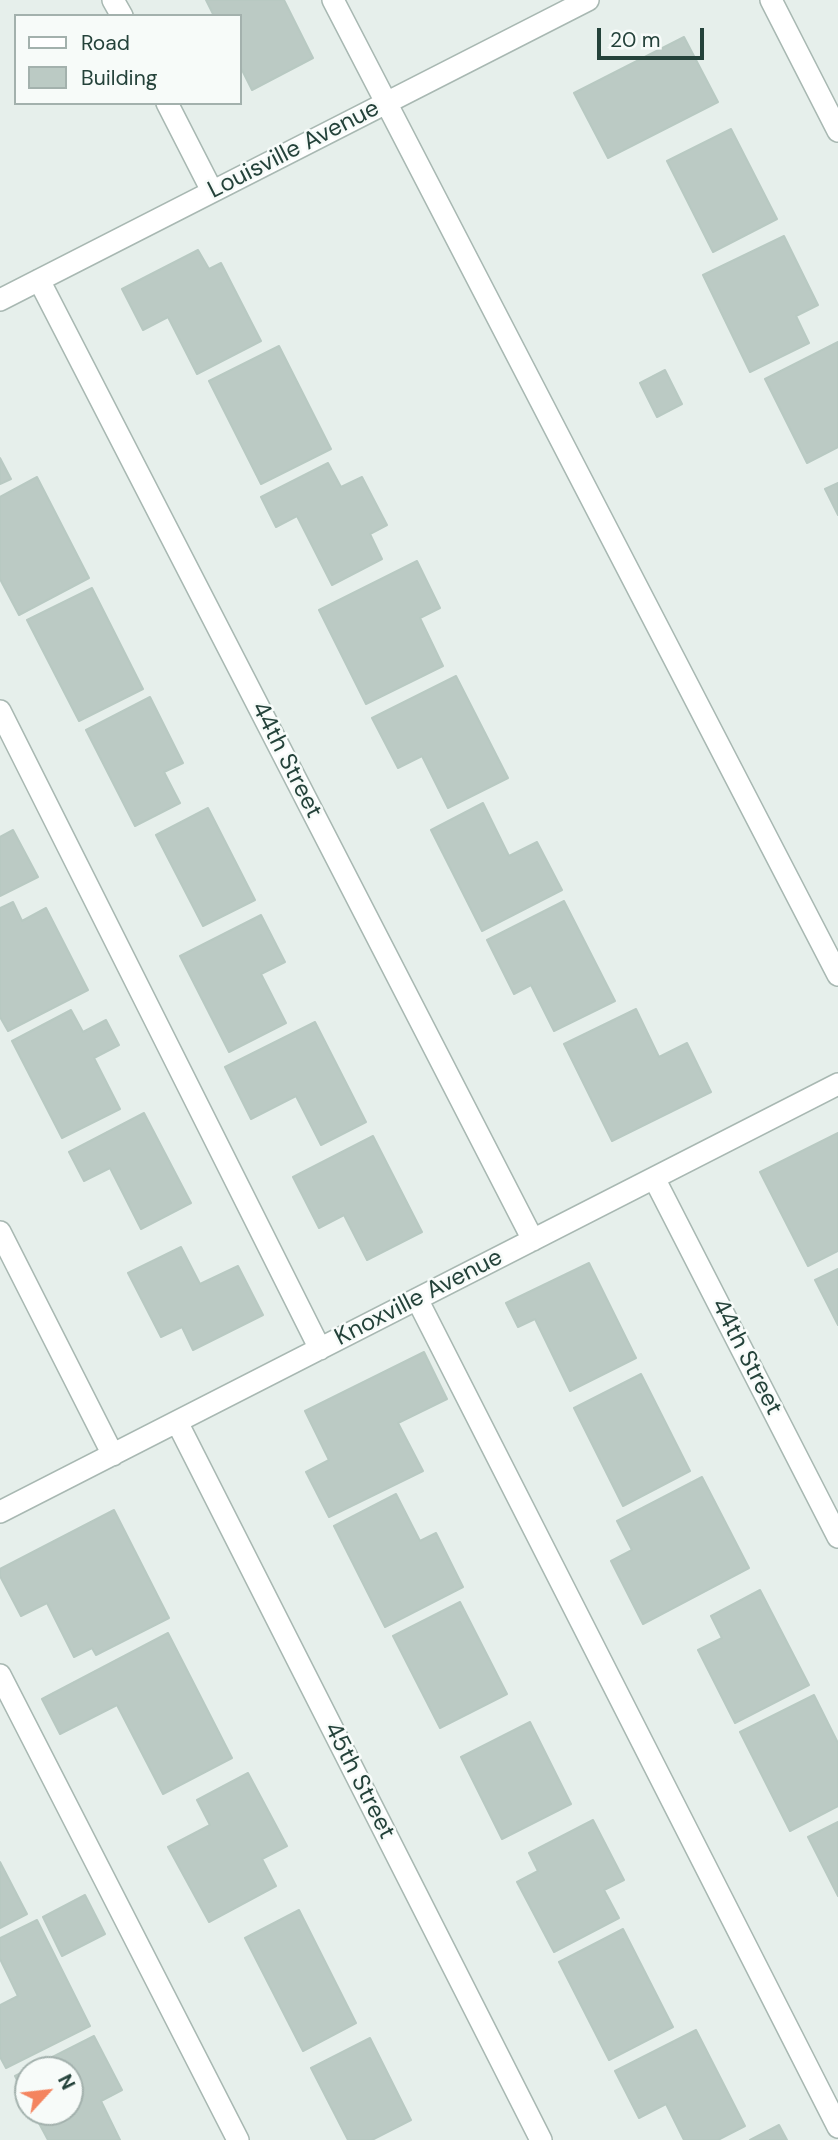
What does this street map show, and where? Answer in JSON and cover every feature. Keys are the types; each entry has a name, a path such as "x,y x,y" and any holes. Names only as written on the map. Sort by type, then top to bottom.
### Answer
{"street":[{"path":"334,0 838,975"},
{"name":"Louisville Avenue","path":"0,300 588,0"},
{"path":"771,0 838,131"},
{"path":"168,105 212,191"},
{"name":"44th Street","path":"39,280 533,1240"},
{"path":"0,711 320,1349"},
{"name":"Knoxville Avenue","path":"0,1512 838,1084"},
{"name":"44th Street","path":"654,1178 838,1536"},
{"path":"0,1232 113,1454"},
{"path":"417,1299 838,2127"},
{"name":"45th Street","path":"177,1422 541,2140"},
{"path":"0,1675 238,2140"}],"building":[{"path":"206,0 284,0 313,58 252,90 242,70 242,14 213,14"},
{"path":"684,37 718,102 608,158 574,93"},
{"path":"731,129 777,219 713,252 667,161"},
{"path":"784,236 818,305 796,316 809,343 750,372 703,275"},
{"path":"198,250 209,269 221,263 261,341 197,374 168,317 143,330 122,289"},
{"path":"838,342 838,447 807,463 765,379"},
{"path":"279,346 331,449 261,484 209,381"},
{"path":"665,370 682,404 657,417 640,383"},
{"path":"0,458 11,479 0,484"},
{"path":"328,463 341,487 362,477 387,525 370,534 382,559 332,585 297,516 276,527 261,497"},
{"path":"37,477 89,578 19,615 0,579 0,497"},
{"path":"838,483 838,515 825,489"},
{"path":"417,561 440,608 420,618 443,666 366,704 319,610"},
{"path":"92,588 143,689 79,721 27,620"},
{"path":"456,676 508,778 448,808 422,756 398,768 372,718"},
{"path":"150,697 183,763 164,772 180,803 135,826 86,730"},
{"path":"483,803 509,856 537,842 562,890 482,931 431,830"},
{"path":"208,808 255,900 203,926 156,835"},
{"path":"13,830 38,877 0,896 0,837"},
{"path":"564,901 615,1001 554,1031 531,985 514,994 487,940"},
{"path":"13,902 22,921 46,908 88,990 8,1031 0,1017 0,908"},
{"path":"261,915 285,962 261,974 286,1023 229,1052 180,956"},
{"path":"636,1009 659,1057 687,1043 711,1092 612,1141 564,1044"},
{"path":"71,1010 83,1032 106,1020 119,1045 94,1058 120,1109 62,1138 12,1041"},
{"path":"315,1022 366,1122 321,1145 296,1096 251,1119 225,1067"},
{"path":"144,1113 191,1203 141,1229 110,1168 84,1181 69,1152"},
{"path":"838,1133 838,1251 808,1266 760,1172"},
{"path":"373,1136 422,1232 367,1260 344,1215 319,1228 293,1177"},
{"path":"181,1247 200,1284 238,1266 263,1315 193,1350 182,1327 161,1337 128,1273"},
{"path":"589,1263 636,1358 570,1391 535,1319 518,1327 506,1303"},
{"path":"838,1269 838,1325 815,1280"},
{"path":"424,1352 447,1399 398,1423 423,1471 329,1517 306,1472 329,1460 305,1411"},
{"path":"641,1374 690,1471 623,1506 574,1408"},
{"path":"702,1477 749,1568 643,1624 611,1561 632,1550 617,1521"},
{"path":"396,1494 420,1541 436,1533 463,1587 385,1627 334,1526"},
{"path":"114,1510 169,1618 96,1655 92,1648 74,1657 47,1603 21,1616 0,1576 0,1569"},
{"path":"760,1590 809,1685 735,1723 698,1650 722,1638 711,1616"},
{"path":"460,1602 507,1694 440,1728 393,1636"},
{"path":"168,1633 232,1758 163,1794 117,1705 60,1734 42,1699"},
{"path":"814,1695 838,1743 838,1806 790,1831 740,1732"},
{"path":"530,1722 571,1804 502,1839 461,1757"},
{"path":"248,1773 287,1846 262,1859 276,1886 209,1922 168,1847 210,1825 197,1800"},
{"path":"593,1820 624,1880 604,1890 619,1918 554,1952 517,1882 538,1871 529,1853"},
{"path":"838,1822 838,1896 808,1837"},
{"path":"0,1862 27,1914 0,1928"},
{"path":"85,1895 105,1934 62,1956 43,1917"},
{"path":"299,1910 356,2023 303,2051 245,1938"},
{"path":"37,1920 90,2026 30,2056 14,2056 14,2064 6,2068 0,2057 0,2005 18,1996 0,1959 0,1938"},
{"path":"623,1929 673,2027 609,2060 559,1962"},
{"path":"696,2030 745,2126 718,2140 684,2140 666,2104 639,2118 615,2071"},
{"path":"94,2036 122,2090 101,2101 120,2140 48,2140 40,2126 84,2126 84,2056 54,2056"},
{"path":"370,2038 411,2120 372,2140 348,2140 311,2068"},
{"path":"779,2125 787,2140 750,2140"}]}
